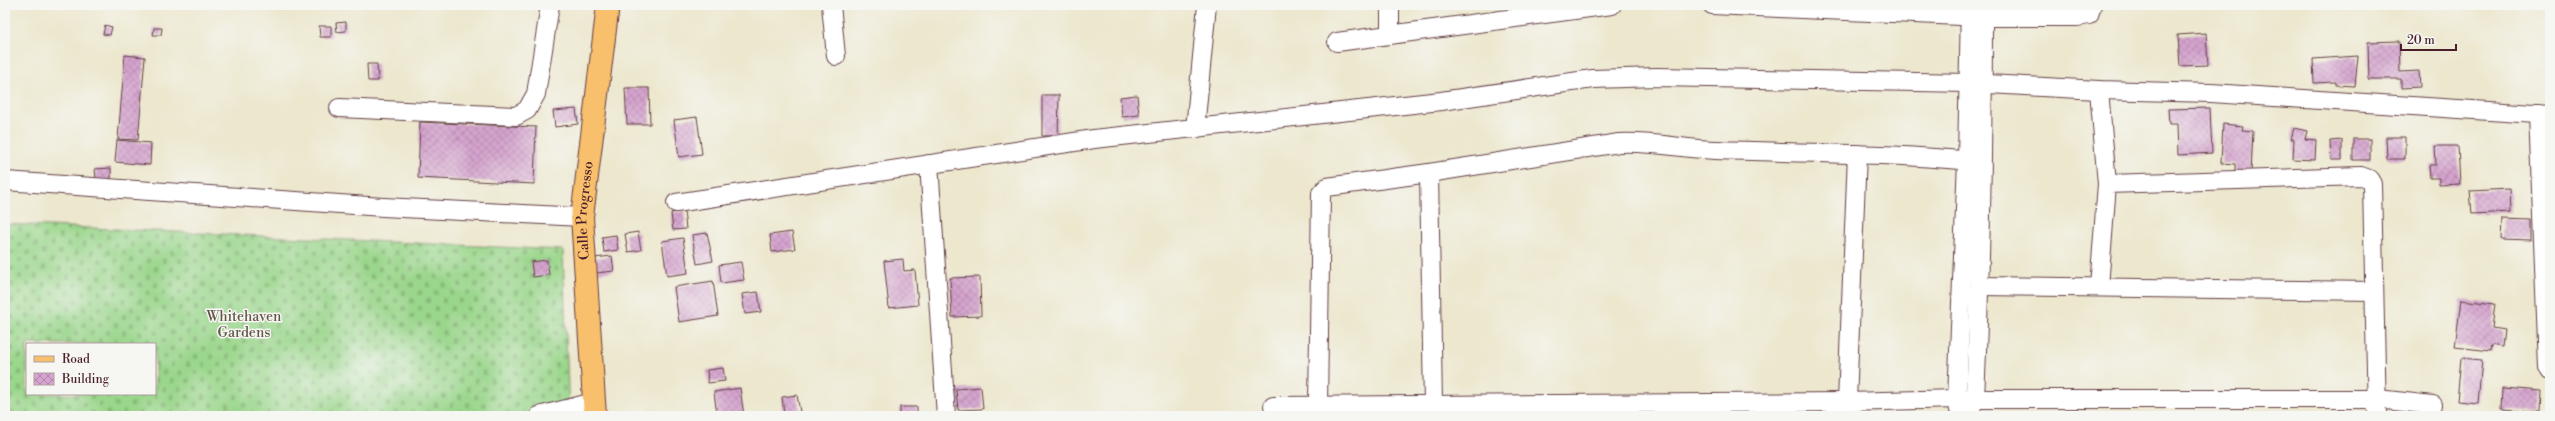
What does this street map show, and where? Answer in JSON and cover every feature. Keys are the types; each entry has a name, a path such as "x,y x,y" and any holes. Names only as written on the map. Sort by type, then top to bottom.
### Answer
{"main road":[{"name":"Calle Progresso","path":"595,409 582,217 608,5"}],"street":[{"path":"339,108 516,116 527,110 536,94 550,5"},
{"path":"831,5 836,56"},
{"path":"1196,129 1208,5"},
{"path":"1390,5 1390,35"},
{"path":"1337,42 1612,5"},
{"path":"1712,5 1976,10 2077,17 2088,15 2092,5"},
{"path":"1968,416 1964,405 1974,162 1976,10"},
{"path":"676,203 1094,139 1441,101 1593,79 1657,77 1976,84 2099,90 2211,93 2544,114 2542,264 2548,367 2550,371"},
{"path":"2099,90 2107,184 2099,287"},
{"path":"1318,405 1323,189 1327,187 1429,173 1619,143 1657,142 1700,150 1857,154 1974,162"},
{"path":"1847,402 1857,154"},
{"path":"1964,405 1980,286 1974,162"},
{"path":"929,164 946,416"},
{"path":"1429,173 1433,405"},
{"path":"2107,184 2361,176 2369,179 2372,184 2377,407"},
{"path":"5,181 383,207 582,217"},
{"path":"1980,286 2374,291"},
{"path":"1273,406 1847,402 1964,405 2377,407 2433,405"},
{"path":"538,416 595,409"}],"green space":[{"name":"Whitehaven Gardens","path":"5,224 563,250 569,416 5,416"}],"building":[{"path":"346,22 346,31 337,32 336,23"},
{"path":"105,25 112,27 110,35 103,34"},
{"path":"319,26 331,26 331,37 320,37"},
{"path":"154,28 162,28 161,35 153,35"},
{"path":"2206,33 2208,65 2180,66 2178,35"},
{"path":"2399,41 2400,72 2419,71 2420,87 2401,88 2401,79 2369,79 2368,42"},
{"path":"125,55 145,57 138,140 118,139"},
{"path":"2358,56 2355,86 2336,85 2336,82 2314,83 2313,59"},
{"path":"367,64 377,64 378,81 368,81"},
{"path":"625,88 649,88 650,124 627,124"},
{"path":"1042,95 1059,95 1058,136 1042,136"},
{"path":"1137,95 1139,115 1122,117 1120,97"},
{"path":"2210,108 2212,153 2178,155 2177,124 2169,124 2168,109"},
{"path":"576,109 578,124 555,127 553,111"},
{"path":"697,117 702,154 679,157 674,120"},
{"path":"420,122 536,127 534,184 418,178"},
{"path":"2223,124 2243,126 2242,130 2253,131 2251,173 2235,173 2235,164 2221,163"},
{"path":"2294,128 2307,131 2305,139 2316,140 2315,160 2293,159 2294,139 2291,139"},
{"path":"2386,137 2405,137 2405,159 2387,159"},
{"path":"2353,139 2370,139 2370,160 2353,160"},
{"path":"117,140 151,143 150,165 115,162"},
{"path":"2342,140 2342,160 2331,160 2330,141"},
{"path":"2435,146 2458,146 2460,184 2439,185 2439,178 2430,178 2429,165 2436,165"},
{"path":"111,168 111,180 96,180 95,169"},
{"path":"2510,189 2511,212 2472,214 2470,191"},
{"path":"684,211 686,229 673,230 671,213"},
{"path":"2503,219 2531,220 2531,240 2502,239"},
{"path":"638,232 641,250 628,252 625,234"},
{"path":"792,232 795,249 772,252 770,235"},
{"path":"707,233 713,261 697,264 692,235"},
{"path":"616,235 618,250 604,252 602,237"},
{"path":"683,238 688,273 667,276 662,241"},
{"path":"612,256 614,271 596,273 594,258"},
{"path":"903,259 904,271 915,270 918,305 889,308 884,261"},
{"path":"547,260 549,275 533,277 531,262"},
{"path":"741,262 744,280 721,283 719,265"},
{"path":"980,277 981,316 952,317 950,278"},
{"path":"713,281 718,316 679,322 674,287"},
{"path":"758,292 761,312 745,314 742,294"},
{"path":"2461,300 2495,304 2492,328 2504,330 2502,347 2492,345 2491,351 2455,347"},
{"path":"2461,358 2482,360 2478,403 2457,401"},
{"path":"723,368 725,381 708,383 707,370"},
{"path":"981,387 983,409 958,410 956,389"},
{"path":"740,388 744,416 717,416 714,392"},
{"path":"2502,388 2542,391 2541,412 2501,409"},
{"path":"797,395 800,412 784,414 782,397"},
{"path":"900,407 917,407 917,416 900,416"},
{"path":"648,411 648,416 629,416 629,414"}]}
